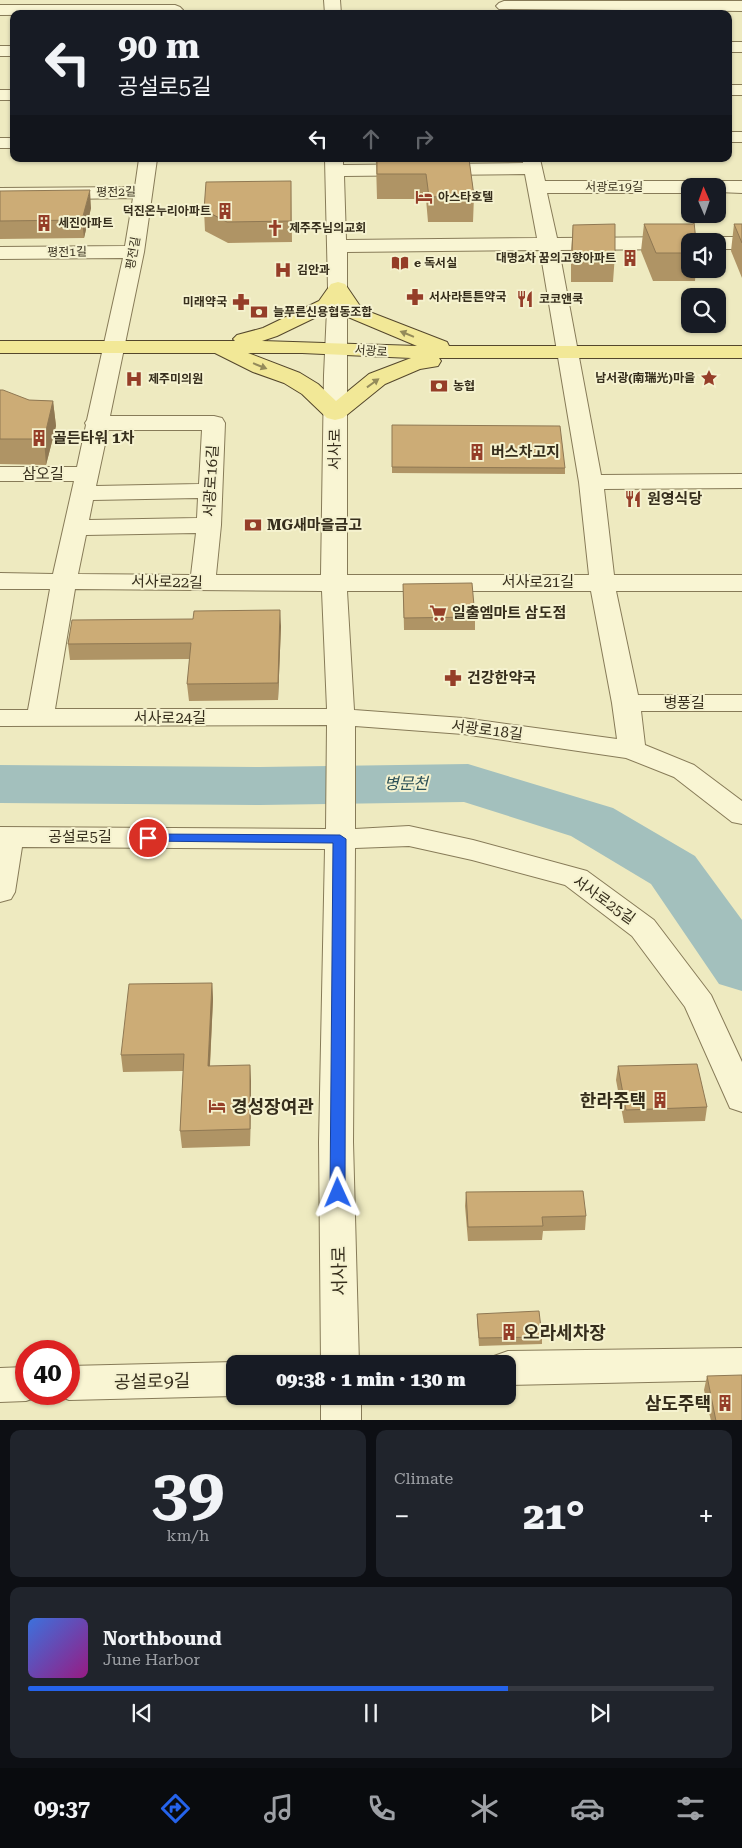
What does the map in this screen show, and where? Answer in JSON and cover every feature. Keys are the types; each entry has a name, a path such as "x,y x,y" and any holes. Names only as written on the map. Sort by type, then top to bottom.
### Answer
{"main road":[{"path":"215,347 269,332 326,306 338,288 355,313 452,353"},
{"name":"서광로","path":"0,347 336,348 365,352 452,353 742,352"},
{"path":"215,347 261,368 292,378 310,389 335,413 377,379 452,353"}],"street":[{"path":"504,7 742,6"},
{"path":"0,10 176,8"},
{"name":"평전길","path":"115,346 134,252 147,162"},
{"path":"334,165 531,163 548,243 591,482 602,582 626,703 632,750"},
{"name":"서사로","path":"334,165 338,288 334,582 341,728 336,1142 340,1355"},
{"name":"서광로19길","path":"537,187 681,187"},
{"path":"726,187 742,187"},
{"name":"평전2길","path":"0,194 142,192"},
{"path":"336,246 681,243"},
{"path":"726,243 742,243"},
{"name":"평전1길","path":"0,253 134,252"},
{"path":"40,719 64,581 77,528 96,423 115,346"},
{"name":"서광로16길","path":"77,528 209,525 214,423 96,423"},
{"name":"삼오길","path":"0,474 84,484 211,491"},
{"path":"591,482 742,481"},
{"path":"203,583 209,525"},
{"name":"서사로22길","path":"0,580 203,583 334,582"},
{"name":"서사로21길","path":"334,582 742,583"},
{"name":"병풍길","path":"626,703 742,704"},
{"name":"서사로24길","path":"0,718 341,728"},
{"name":"서광로18길","path":"341,728 463,726 632,750 684,771 742,815"},
{"name":"공설로5길","path":"5,837 339,828"},
{"name":"서사로25길","path":"339,828 409,836 472,850 576,878 644,928 699,1003 742,1099"},
{"path":"0,892 5,837"},
{"path":"516,1368 742,1364"},
{"name":"공설로9길","path":"80,1383 226,1379"},
{"path":"0,1385 15,1384"},
{"path":"341,1405 341,1420"}],"building":[{"path":"377,162 469,162 474,196 429,197 426,174 377,174"},
{"path":"291,181 291,221 227,222 204,210 206,182"},
{"path":"90,190 82,220 0,221 0,191"},
{"path":"615,224 615,254 572,254 573,225"},
{"path":"644,224 693,224 695,233 681,233 681,253 656,253"},
{"path":"734,224 742,224 742,243"},
{"path":"0,390 29,400 53,401 44,439 0,439"},
{"name":"버스차고지","path":"392,425 560,426 565,468 392,467"},
{"name":"일출엠마트 삼도점","path":"472,583 475,617 404,618 403,584"},
{"path":"280,610 278,683 187,684 191,643 68,644 72,620 193,619 194,611"},
{"path":"212,983 208,1066 250,1065 250,1129 180,1131 184,1054 121,1055 129,984"},
{"name":"한라주택","path":"697,1064 707,1107 626,1110 618,1066"},
{"path":"583,1191 586,1216 542,1217 543,1226 468,1227 466,1192"},
{"name":"오라세차장","path":"539,1311 542,1337 479,1338 477,1314"},
{"name":"삼도주택","path":"742,1375 742,1420 716,1420 707,1376"}],"waterway":[{"name":"병문천","path":"0,784 260,786 468,783 592,822 673,870 742,968"}],"place":[{"name":"아스타호텔","path":"424,197"},
{"name":"덕진온누리아파트","path":"225,211"},
{"name":"세진아파트","path":"44,223"},
{"name":"제주주님의교회","path":"275,228"},
{"name":"대명2차 꿈의고향아파트","path":"630,258"},
{"name":"e 독서실","path":"400,263"},
{"name":"김안과","path":"283,270"},
{"name":"서사라튼튼약국","path":"415,297"},
{"name":"코코앤쿡","path":"525,299"},
{"name":"미래약국","path":"241,302"},
{"name":"늘푸른신용협동조합","path":"259,312"},
{"name":"남서광(南瑞光)마을","path":"709,378"},
{"name":"제주미의원","path":"134,379"},
{"name":"농협","path":"439,386"},
{"name":"골든타워 1차","path":"39,438"},
{"name":"버스차고지","path":"477,452"},
{"name":"원영식당","path":"633,499"},
{"name":"MG새마을금고","path":"253,525"},
{"name":"일출엠마트 삼도점","path":"438,613"},
{"name":"건강한약국","path":"453,678"},
{"name":"한라주택","path":"660,1100"},
{"name":"경성장여관","path":"217,1106"},
{"name":"오라세차장","path":"509,1332"},
{"name":"삼도주택","path":"725,1403"}],"route":[{"path":"148,838 340,839 336,1142 338,1193"}]}
